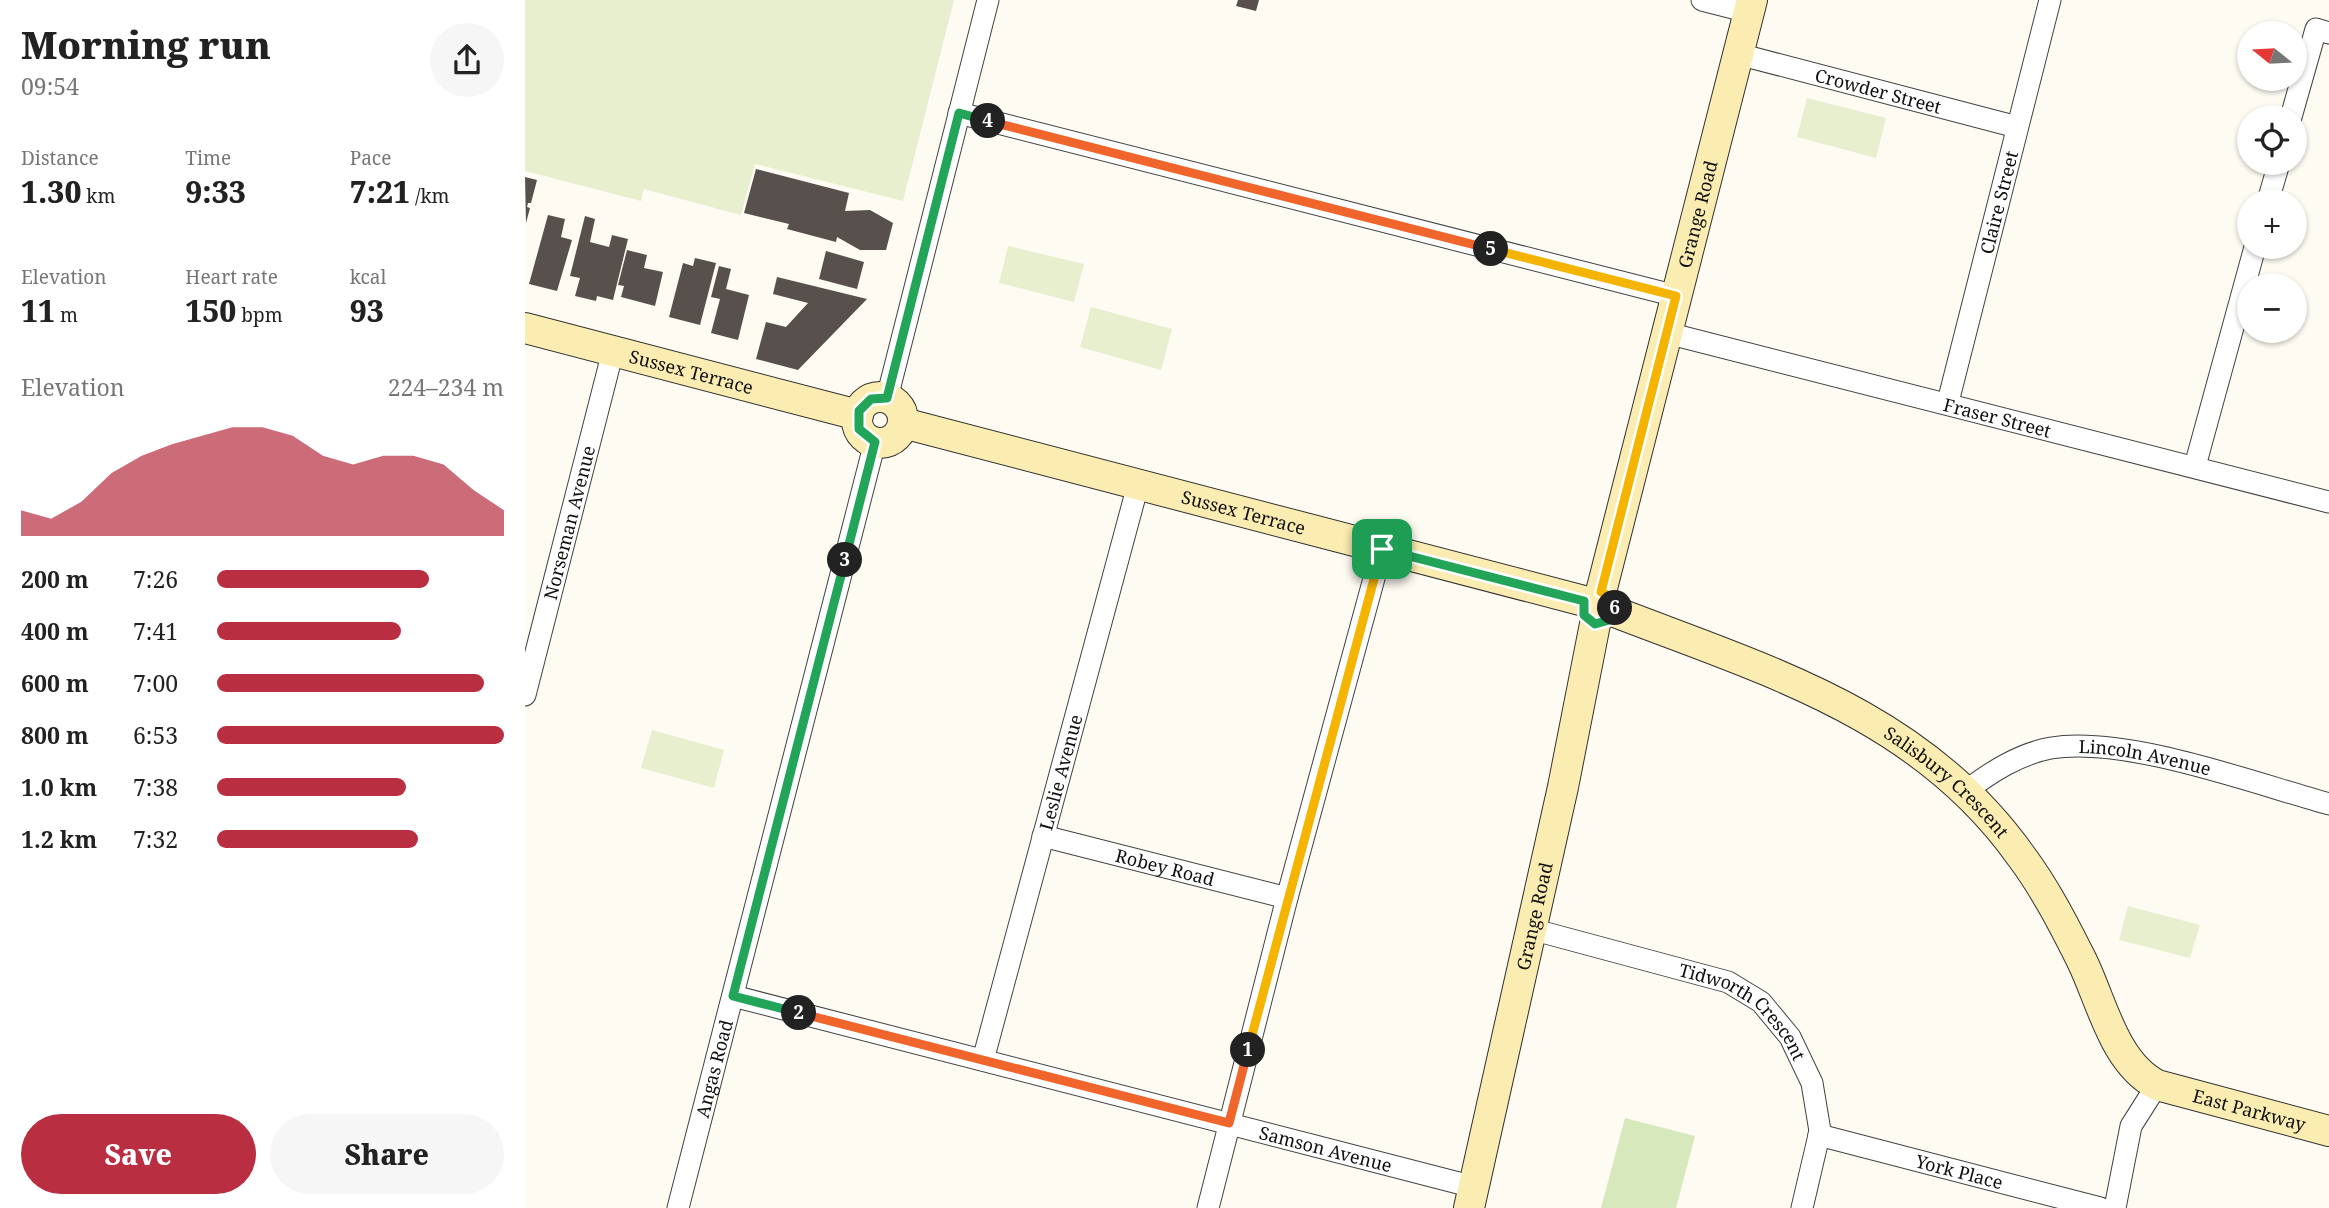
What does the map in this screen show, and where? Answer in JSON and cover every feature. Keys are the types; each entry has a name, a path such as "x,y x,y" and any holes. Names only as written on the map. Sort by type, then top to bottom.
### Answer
{"street":[{"path":"887,398 988,0"},
{"path":"1702,0 1751,6"},
{"name":"Claire Street","path":"1948,402 2050,0"},
{"name":"Grange Road","path":"1471,1198 1599,607 1751,6"},
{"path":"2294,105 2316,29 2329,33"},
{"name":"Crowder Street","path":"1738,54 2017,127"},
{"path":"959,113 1676,296"},
{"path":"2195,466 2252,259"},
{"name":"Sussex Terrace","path":"525,328 858,415"},
{"name":"Fraser Street","path":"1667,333 1948,402 2329,502"},
{"name":"Norseman Avenue","path":"525,695 613,351"},
{"path":"887,398 900,408 903,423 895,437 875,442 863,435 858,415 871,399 887,398"},
{"name":"Sussex Terrace","path":"903,423 1599,607"},
{"name":"Angas Road","path":"678,1208 875,442"},
{"name":"Leslie Avenue","path":"983,1060 1138,485"},
{"path":"1208,1208 1287,898 1382,549"},
{"name":"Salisbury Crescent","path":"1599,607 1743,660 1849,708 1907,742 1966,791 2022,856 2073,943 2125,1056 2139,1073 2164,1087"},
{"name":"Lincoln Avenue","path":"1966,791 2016,758 2051,748 2101,746 2155,757 2329,804"},
{"name":"Robey Road","path":"1043,836 1287,898"},
{"name":"Tidworth Crescent","path":"1531,929 1728,982 1761,1002 1790,1037 1812,1083 1819,1135 1801,1208"},
{"name":"Samson Avenue","path":"733,996 1229,1123 1471,1198"},
{"path":"2115,1208 2131,1126 2164,1087"},
{"name":"East Parkway","path":"2164,1087 2329,1131"},
{"name":"York Place","path":"1819,1135 2100,1208"}],"green space":[{"path":"525,0 954,0 903,201 755,164 741,215 644,189 641,201 525,171"},
{"path":"1807,98 1886,118 1876,158 1797,137"},
{"path":"1008,246 1084,264 1074,302 999,283"},
{"path":"1091,307 1172,329 1161,370 1080,347"},
{"path":"652,730 724,750 714,788 641,768"},
{"path":"2128,906 2200,925 2190,958 2119,940"},
{"path":"1625,1118 1695,1136 1676,1208 1601,1208"}],"building":[{"path":"1238,0 1259,0 1256,11 1236,6"},
{"path":"756,169 849,193 845,211 870,210 893,223 886,250 860,250 837,237 836,242 787,229 789,224 744,213"},
{"path":"525,177 537,180 531,203 528,203 527,207 530,208 526,223"},
{"path":"548,215 565,219 561,237 572,240 557,291 529,284"},
{"path":"585,216 595,219 590,242 609,247 612,235 628,239 613,300 597,296 596,301 575,296 580,278 570,276"},
{"path":"627,250 647,255 644,268 663,272 655,306 621,297 624,286 618,285"},
{"path":"826,251 864,262 857,289 819,279"},
{"path":"695,258 716,263 700,325 669,317 683,263 693,266"},
{"path":"719,266 731,269 726,289 749,295 738,340 711,333 720,299 711,297"},
{"path":"777,277 867,299 798,370 756,359 766,322 786,327 808,303 773,294"}],"route":[{"path":"959,113 1676,296 1601,592 1611,597 1615,607 1609,620 1600,624 1590,622 1584,615 1584,601 1382,549 1229,1123 733,996 875,442 863,435 857,416 864,404 871,399 887,398 959,113"}]}
